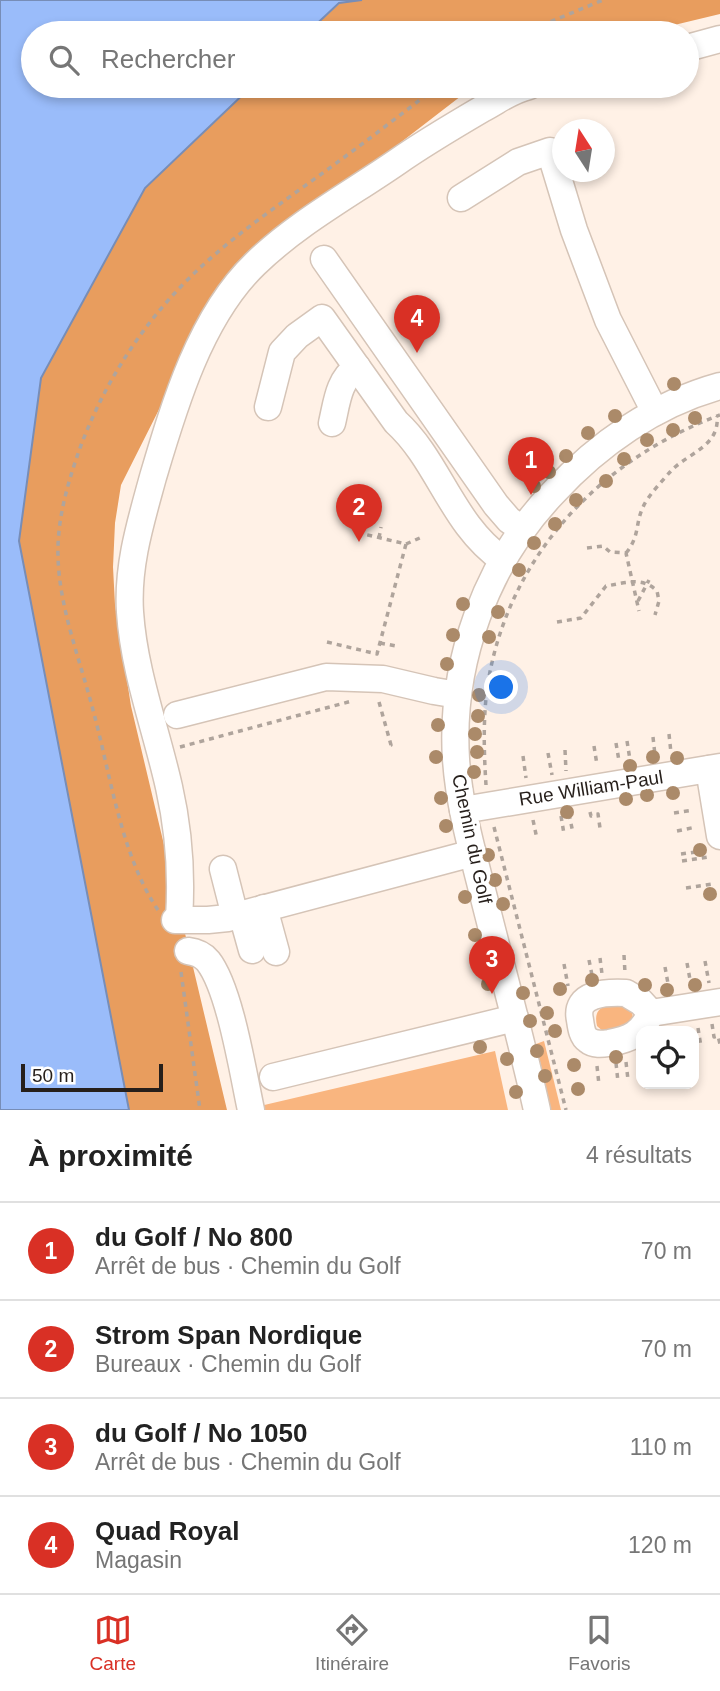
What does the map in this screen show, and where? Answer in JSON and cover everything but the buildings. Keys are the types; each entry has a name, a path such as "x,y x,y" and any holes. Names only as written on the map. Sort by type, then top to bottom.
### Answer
{"street":[{"path":"699,44 720,39"},
{"path":"473,853 247,913 208,920 171,917 182,872 175,818 133,636 130,600 134,546 181,386 200,346 243,277 271,250 327,208 415,149 500,98"},
{"path":"461,198 518,162 550,150 574,230 608,320 655,412"},
{"path":"324,259 496,505 522,530"},
{"path":"268,407 282,352 297,336 322,318 396,422 407,432 477,537 503,560"},
{"path":"332,423 341,386 349,373 357,367"},
{"name":"Chemin du Golf","path":"537,1110 463,810 456,759 458,695 471,636 485,597 503,560 544,502 579,467 621,433 655,412 720,386"},
{"path":"182,729 326,677 383,679 458,695"},
{"path":"710,842 714,768"},
{"name":"Rue William-Paul","path":"463,810 714,768"},
{"path":"223,869 264,951"},
{"path":"184,958 202,956 209,962 234,1031 251,1110"},
{"path":"651,1013 714,1002"},
{"path":"273,1077 514,1018"}],"path":[{"path":"552,21 603,0"},
{"path":"171,917 141,880 126,834 65,606 58,540 72,470 92,417 119,365 147,326 182,286 234,238 422,98"},
{"path":"639,611 626,553 638,533 644,504 669,473 698,453 715,434 719,416"},
{"name":"Chemin du Golf","path":"486,789 485,720 489,680 502,629 529,570 559,526 589,495 622,467 662,441 719,416"},
{"path":"379,538 381,527"},
{"path":"355,532 406,544 422,537"},
{"path":"327,642 377,654 406,544"},
{"path":"587,548 603,546 610,552 626,553"},
{"path":"557,622 581,618 606,586 632,581 648,581 654,588 659,596 655,615"},
{"path":"637,603 648,581"},
{"path":"380,643 396,646"},
{"path":"377,695 391,745 386,746"},
{"path":"198,742 182,729 178,747 198,742 222,736 272,723 359,699"},
{"path":"319,700 321,709"},
{"path":"295,706 297,716"},
{"path":"269,713 272,723"},
{"path":"245,719 248,729"},
{"path":"219,726 222,736"},
{"path":"668,734 672,760"},
{"path":"653,737 657,763"},
{"path":"627,741 632,767"},
{"path":"616,743 620,769"},
{"path":"594,746 598,772"},
{"path":"565,750 566,777"},
{"path":"548,752 553,779"},
{"path":"523,756 527,783"},
{"path":"590,803 591,816 598,814 600,828"},
{"path":"568,807 573,833"},
{"path":"560,808 564,834"},
{"path":"674,813 701,809"},
{"path":"532,812 537,839"},
{"name":"Chemin du Golf","path":"492,820 566,1110"},
{"path":"677,831 710,842"},
{"path":"681,854 710,842"},
{"path":"682,862 710,842"},
{"path":"686,888 713,884"},
{"path":"624,954 626,982"},
{"path":"184,958 200,1110"},
{"path":"705,961 714,1002 714,1037 719,1036 720,1044"},
{"path":"687,963 692,990"},
{"path":"564,964 568,991"},
{"path":"665,967 669,994"},
{"path":"697,1020 701,1047"},
{"path":"625,1051 628,1080"},
{"path":"614,1053 618,1082"},
{"path":"595,1056 599,1085"}],"shaded area":[{"path":"362,0 720,0 720,14 691,21 320,21 340,3"},
{"path":"239,98 458,98 247,261 193,342 121,485 115,523 113,567 115,605 131,706 227,1110 129,1110 19,541 41,378 145,188"},
{"path":"618,1003 631,1011 631,1026 605,1033 597,1026 596,1015 600,1009"},
{"path":"544,1041 561,1110 551,1110 536,1044"},
{"path":"495,1051 508,1110 260,1110 260,1106"}],"water":[{"path":"0,0 362,0 339,3 320,21 21,21 21,98 239,98 145,188 41,378 19,541 129,1110 0,1110"}],"place":[{"name":"Quad Royal","path":"417,353"},
{"name":"du Golf / No 800","path":"531,495"},
{"name":"Strom Span Nordique","path":"359,542"},
{"name":"du Golf / No 1050","path":"492,994"}]}
